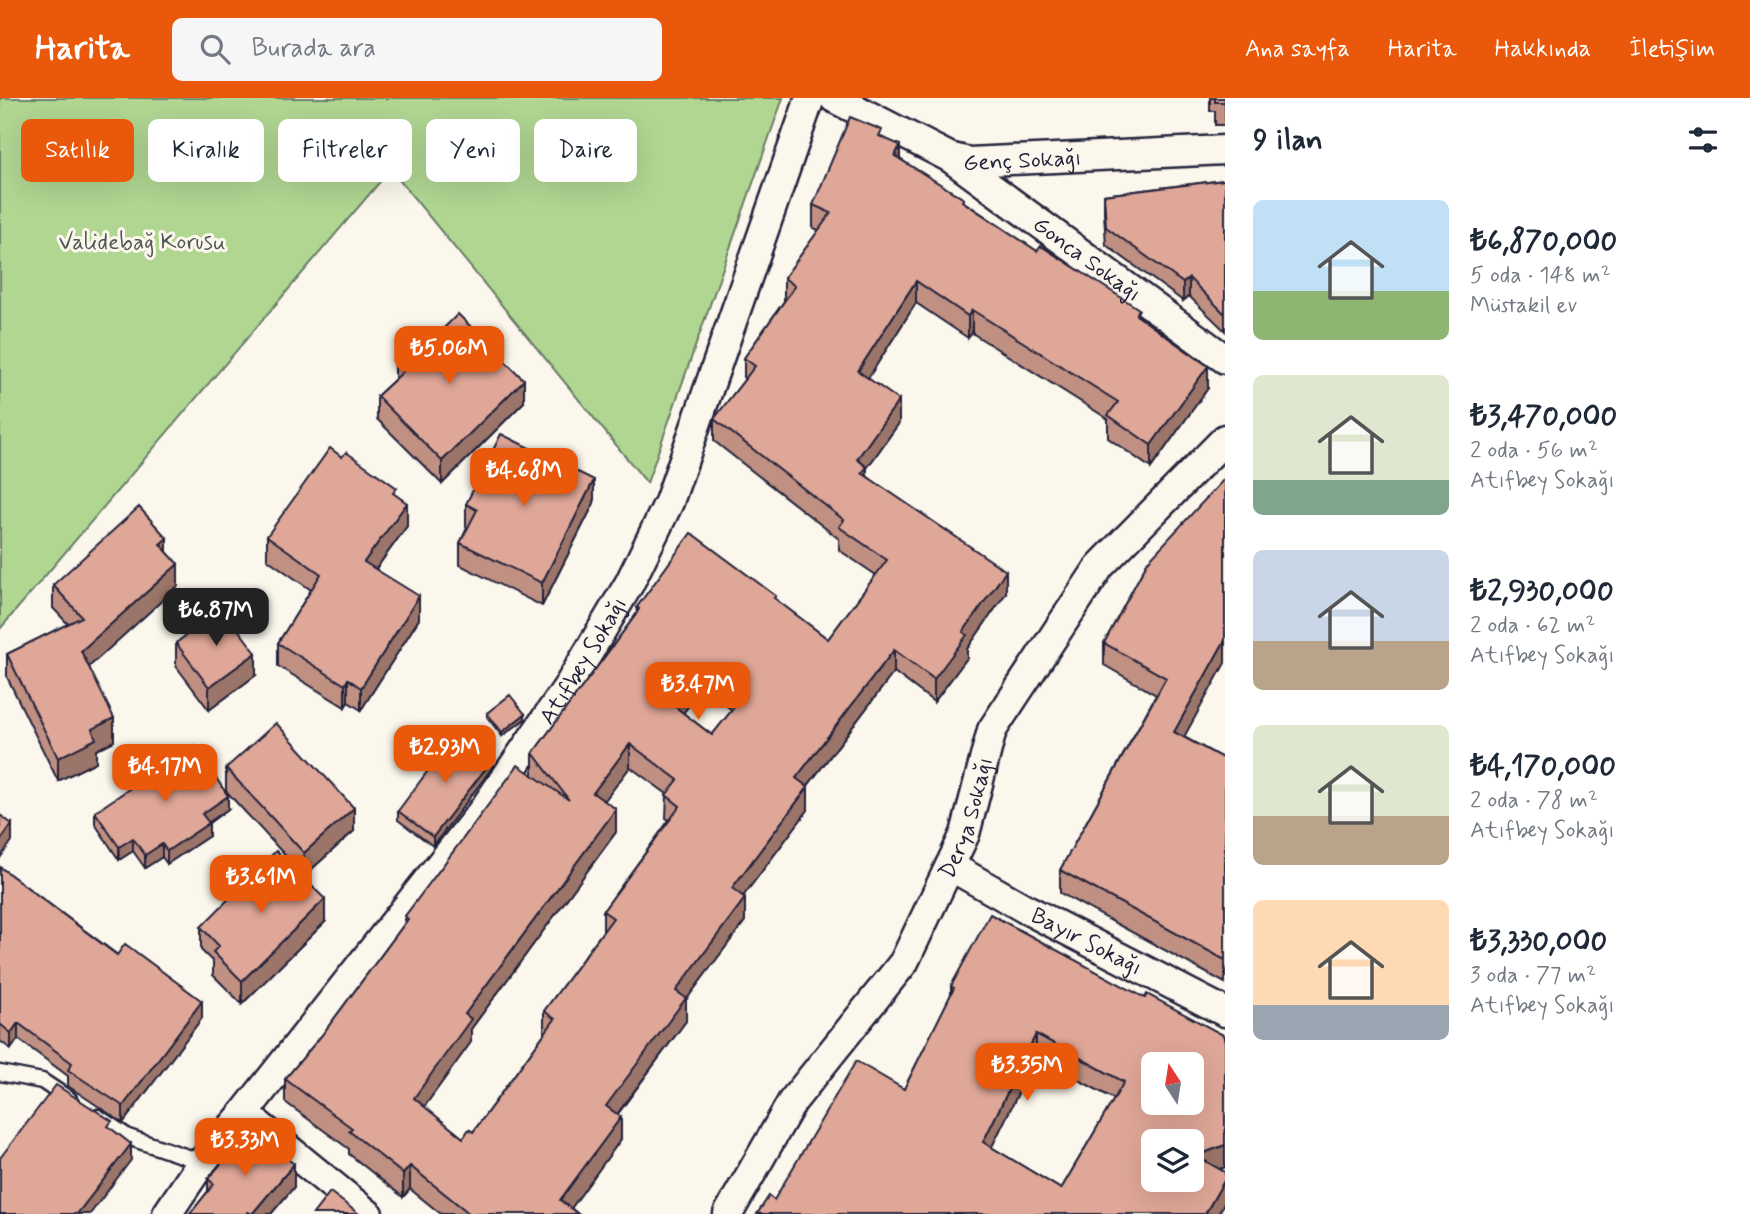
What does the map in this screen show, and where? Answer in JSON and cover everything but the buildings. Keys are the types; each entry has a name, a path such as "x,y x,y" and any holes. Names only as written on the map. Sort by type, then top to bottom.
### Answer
{"street":[{"name":"Atıfbey Sokağı","path":"167,1214 202,1161 244,1113 484,809 569,685 629,584 669,502 810,98"},
{"name":"Genç Sokağı","path":"834,98 950,157 970,162 1225,150"},
{"name":"Gonca Sokağı","path":"950,157 1225,359"},
{"name":"Derya Sokağı","path":"728,1214 792,1102 904,962 965,834 992,730 1100,566 1225,439"},
{"name":"Bayır Sokağı","path":"950,866 1024,908 1225,1012"},
{"path":"244,1113 368,1214"}],"lane":[{"path":"0,1073 42,1081 128,1137 202,1161"}],"green space":[{"name":"Validebağ Korusu","path":"0,98 783,98 647,483 401,182 412,182 412,119 278,119 278,182 380,182 0,629"}]}
